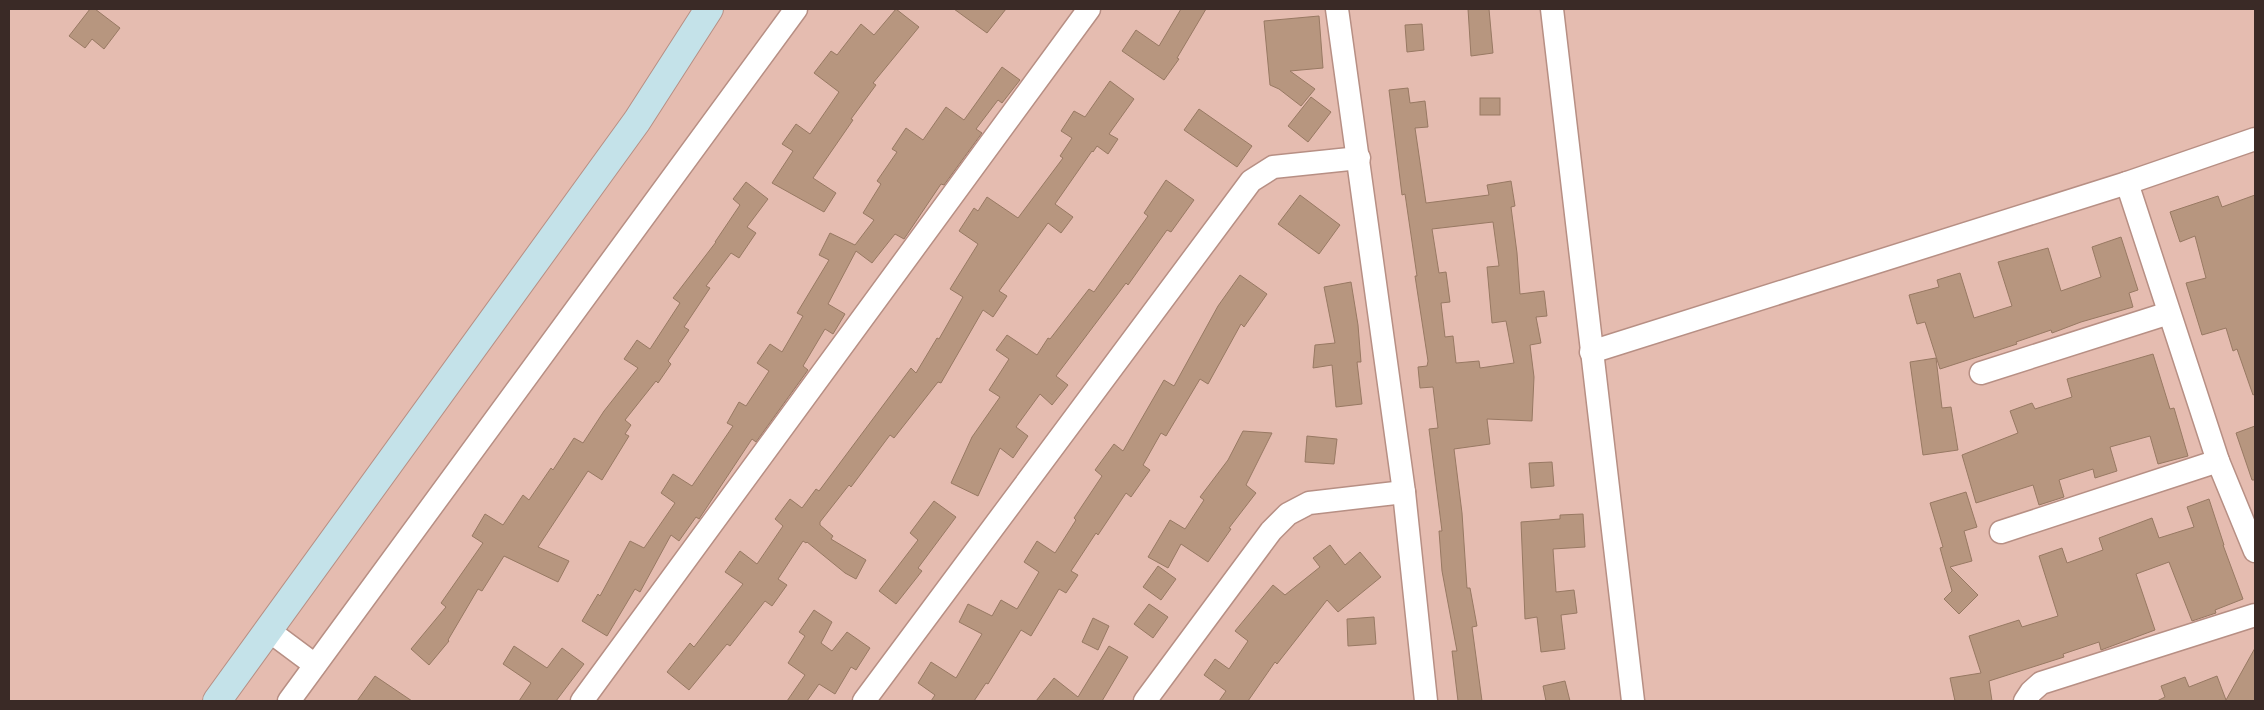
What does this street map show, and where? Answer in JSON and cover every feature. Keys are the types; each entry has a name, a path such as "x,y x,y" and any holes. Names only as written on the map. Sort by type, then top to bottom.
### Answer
{"main road":[{"path":"217,701 637,121 709,9"}],"street":[{"path":"289,701 796,9"},
{"path":"582,701 1089,9"},
{"path":"1337,9 1404,492 1426,701"},
{"path":"1552,9 1633,701"},
{"path":"1591,352 2127,182 2255,139"},
{"path":"864,701 1251,180 1273,168 1359,158"},
{"path":"2127,182 2218,461 2255,550"},
{"path":"1981,373 2169,312"},
{"path":"2001,532 2218,461"},
{"path":"1145,701 1271,531 1288,514 1310,503 1404,492"},
{"path":"2025,701 2031,692 2041,684 2255,615"},
{"path":"268,630 315,665"}],"building":[{"path":"90,9 95,9 120,28 104,49 92,39 85,48 69,36"},
{"path":"896,9 919,27 873,83 876,85 851,119 853,120 813,178 836,193 824,212 772,183 793,151 782,144 796,124 810,134 839,92 814,73 831,51 837,55 861,24 874,35"},
{"path":"954,9 1006,9 987,33"},
{"path":"1181,9 1206,9 1177,58 1179,59 1164,80 1122,51 1136,30 1159,46"},
{"path":"1468,9 1489,9 1493,53 1471,56"},
{"path":"1319,16 1323,68 1290,71 1315,89 1301,106 1279,89 1270,85 1264,21"},
{"path":"1422,24 1424,50 1407,52 1405,25"},
{"path":"1002,67 1020,80 1002,103 998,100 976,129 982,133 944,185 941,184 904,239 895,234 872,263 856,251 828,304 845,314 833,334 825,329 803,366 808,370 756,442 752,439 699,519 696,517 679,541 671,535 640,592 635,589 607,636 582,621 598,594 600,596 630,541 644,548 675,503 661,493 673,474 692,486 733,426 727,423 739,402 746,406 769,371 757,363 770,344 782,352 803,316 797,313 829,260 819,255 830,233 855,245 874,220 863,213 881,184 877,181 897,152 892,149 906,128 923,140 946,107 964,120"},
{"path":"1110,81 1134,99 1109,134 1118,139 1108,154 1097,146 1055,204 1073,217 1061,233 1048,223 999,291 1007,296 993,317 983,310 941,383 938,382 894,438 890,435 851,487 849,485 820,522 820,525 833,536 831,539 866,560 856,579 845,573 807,542 803,541 778,579 787,585 772,606 765,601 730,646 727,644 689,690 667,672 690,643 694,647 743,584 725,572 740,551 757,564 783,526 775,519 790,499 802,508 816,489 819,491 911,368 916,373 937,338 939,339 963,297 950,289 978,244 959,231 974,208 978,211 987,197 1018,218 1063,158 1060,156 1072,138 1061,131 1074,111 1085,117"},
{"path":"1408,88 1410,103 1425,101 1428,127 1415,128 1426,203 1489,195 1487,185 1511,181 1515,206 1511,207 1520,294 1544,291 1547,316 1536,317 1541,343 1530,345 1534,377 1532,421 1487,419 1490,444 1454,449 1462,513 1467,588 1470,588 1477,626 1472,627 1482,701 1458,701 1452,651 1457,651 1442,571 1439,531 1442,531 1429,429 1438,428 1433,387 1420,388 1418,367 1427,366 1428,361 1405,194 1402,195 1389,90","holes":["1493,222 1499,266 1487,267 1492,323 1506,321 1514,363 1480,368 1479,361 1456,363 1453,336 1445,337 1441,303 1450,302 1446,272 1439,273 1432,229"]},
{"path":"1311,97 1331,112 1308,142 1288,126"},
{"path":"1480,98 1500,98 1500,115 1480,115"},
{"path":"1199,109 1252,146 1237,167 1184,130"},
{"path":"1166,180 1194,200 1171,232 1167,230 1128,285 1126,283 1056,376 1068,385 1052,405 1040,394 1016,427 1028,436 1013,458 1000,448 978,496 951,483 972,437 1000,397 989,390 1009,359 996,350 1007,335 1037,355 1048,338 1050,339 1089,289 1094,292 1148,216 1144,213"},
{"path":"746,182 768,199 747,227 756,233 739,258 731,253 706,286 710,288 684,327 689,330 668,361 671,364 658,383 656,381 625,420 631,425 625,434 629,436 602,480 588,471 538,547 569,561 558,582 504,556 482,591 478,589 449,641 429,665 411,649 446,607 441,603 483,543 472,536 485,514 503,525 523,495 529,500 551,468 553,470 574,438 583,443 604,411 638,368 624,359 637,340 650,349 680,303 673,298 716,242 740,205 733,199"},
{"path":"1300,195 1340,225 1319,254 1278,224"},
{"path":"2255,195 2255,394 2253,395 2237,349 2233,351 2226,328 2202,335 2186,283 2206,278 2195,236 2180,242 2170,212 2218,196 2222,207"},
{"path":"2121,237 2138,290 2129,293 2133,307 2081,322 2052,333 2051,330 2016,342 2017,344 1940,369 1925,322 1917,324 1909,295 1939,287 1937,280 1960,273 1974,318 2012,306 1998,262 2048,248 2061,291 2101,277 2092,247"},
{"path":"1240,275 1267,294 1244,327 1241,324 1208,384 1200,379 1166,436 1161,433 1143,465 1150,470 1131,497 1126,493 1098,535 1096,533 1071,571 1078,575 1066,593 1059,589 1031,636 1021,630 988,684 986,683 974,701 931,701 935,695 918,683 931,662 956,678 982,634 959,622 968,604 992,616 1001,600 1017,609 1039,572 1024,562 1037,541 1055,553 1076,520 1074,518 1102,476 1095,470 1114,444 1123,451 1164,380 1174,386 1218,306"},
{"path":"1351,282 1358,325 1361,362 1357,362 1362,404 1336,407 1332,365 1313,368 1315,345 1335,343 1324,287"},
{"path":"2153,354 2170,409 2174,408 2188,456 2158,464 2150,436 2110,447 2117,471 2095,478 2093,469 2059,480 2064,497 2039,505 2033,485 1976,503 1962,455 2018,433 2010,411 2032,403 2035,409 2072,397 2067,379"},
{"path":"1936,358 1942,408 1951,407 1958,450 1923,455 1910,362"},
{"path":"2255,426 2255,480 2252,480 2236,433"},
{"path":"1243,431 1272,433 1246,485 1256,493 1229,528 1231,529 1208,562 1181,544 1168,568 1148,557 1170,520 1185,529 1204,500 1200,497 1228,460"},
{"path":"1307,436 1337,439 1334,464 1305,462"},
{"path":"1552,462 1554,486 1531,488 1529,463"},
{"path":"1966,492 1977,527 1964,531 1972,561 1950,567 1978,595 1959,614 1944,599 1952,591 1940,548 1943,547 1930,503"},
{"path":"2209,499 2223,545 2243,599 2215,610 2216,613 2192,621 2169,562 2136,574 2155,630 2101,650 2099,642 2063,654 2064,657 1989,681 1992,701 1955,701 1950,678 1981,673 1969,636 2019,620 2022,627 2058,616 2039,556 2062,548 2067,563 2103,550 2099,538 2152,518 2159,538 2194,527 2187,507"},
{"path":"934,501 956,517 918,568 922,571 896,604 879,591 918,540 910,533"},
{"path":"1583,514 1585,547 1553,549 1556,592 1574,590 1577,613 1561,615 1565,649 1541,652 1537,617 1525,619 1521,522 1560,519 1560,515"},
{"path":"1330,545 1345,565 1360,552 1381,577 1338,612 1327,600 1277,664 1275,662 1248,701 1219,701 1226,691 1204,675 1215,659 1229,669 1248,641 1235,631 1273,585 1285,595 1320,567 1313,558"},
{"path":"1158,566 1176,579 1161,600 1143,587"},
{"path":"1149,604 1168,617 1153,638 1134,624"},
{"path":"814,610 832,622 821,643 832,651 847,632 870,648 856,670 851,667 835,694 819,684 807,701 787,701 805,675 788,663 805,636 799,632"},
{"path":"1374,617 1376,644 1348,646 1347,619"},
{"path":"1093,618 1109,626 1098,650 1082,642"},
{"path":"514,646 547,668 562,648 584,664 556,701 519,701 531,683 503,664"},
{"path":"1109,646 1128,657 1102,701 1036,701 1054,678 1078,697"},
{"path":"2255,648 2255,701 2157,701 2165,697 2161,686 2185,677 2189,687 2217,676 2226,700"},
{"path":"375,676 412,701 357,701"},
{"path":"1565,681 1570,701 1546,701 1543,686"}]}
